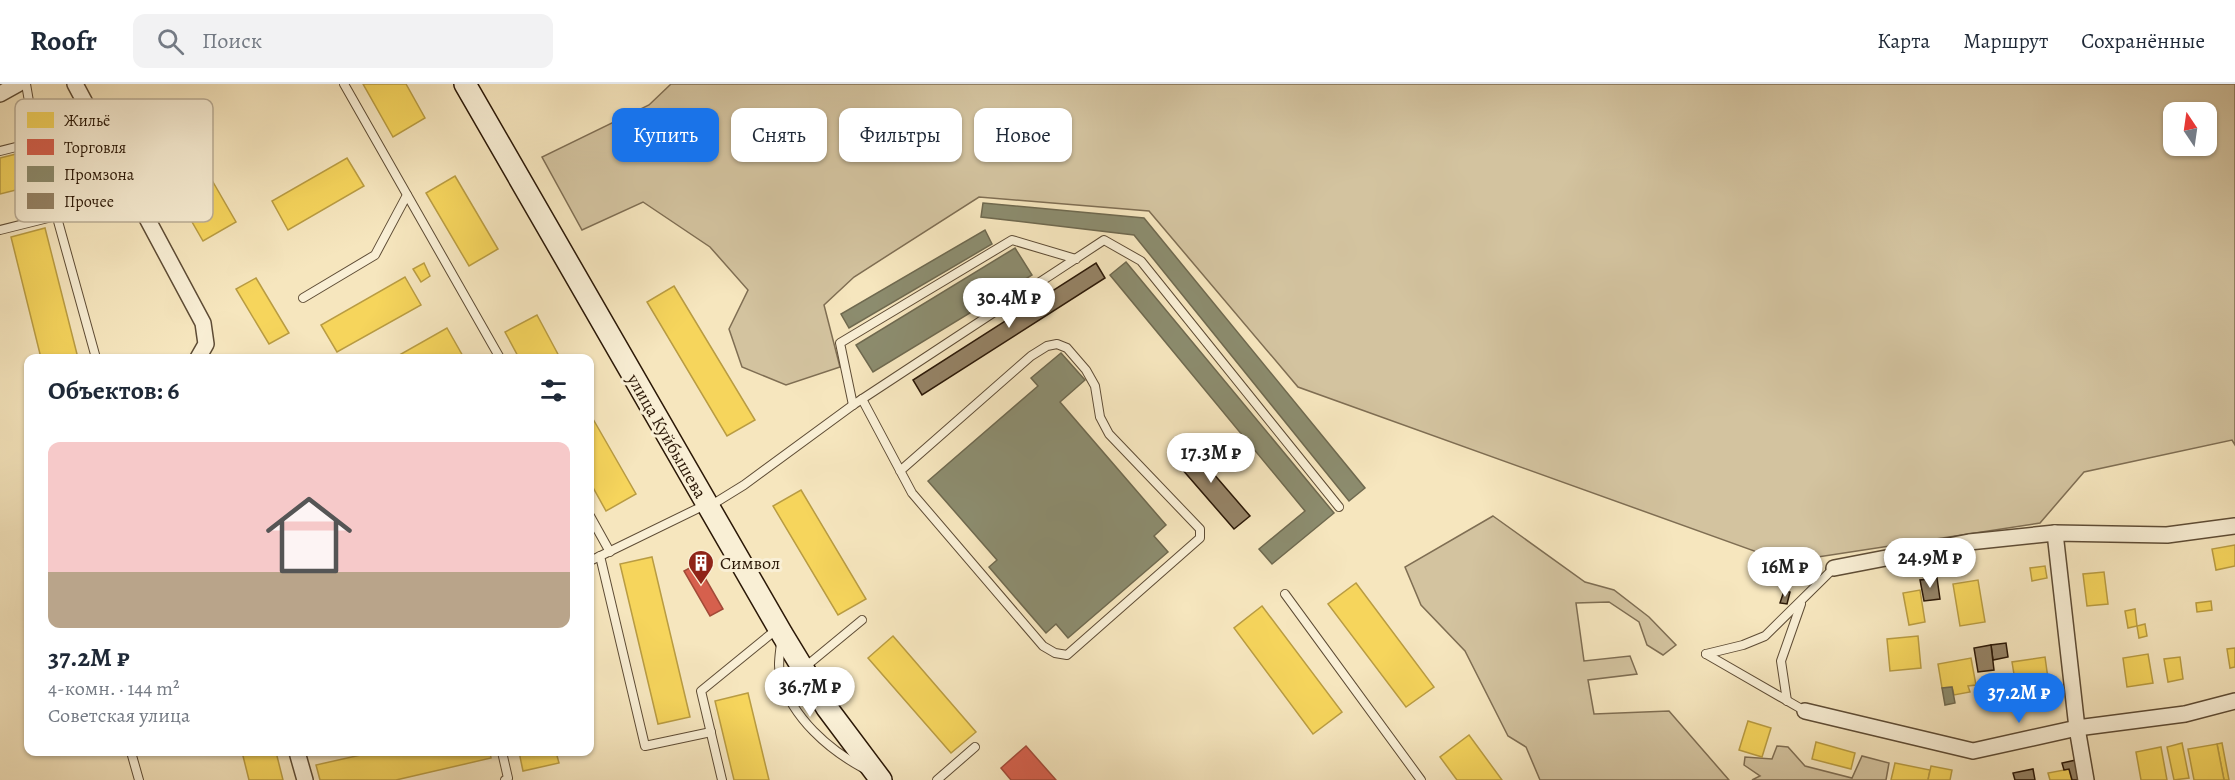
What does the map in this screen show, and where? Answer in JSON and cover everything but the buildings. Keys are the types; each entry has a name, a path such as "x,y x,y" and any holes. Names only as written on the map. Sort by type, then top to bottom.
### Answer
{"street":[{"path":"0,94 18,84"},
{"path":"75,84 83,99"},
{"name":"улица Куйбышева","path":"465,84 802,669 827,708 879,778"},
{"path":"149,222 203,323 206,344 200,354"},
{"path":"1834,568 1969,543 2055,533 2167,535 2235,526"},
{"path":"2055,533 2077,728 2086,780"},
{"path":"1805,711 1973,751 2077,728 2185,714 2235,701"},
{"path":"298,756 306,780"}],"lane":[{"path":"26,84 29,99"},
{"path":"344,84 498,354"},
{"path":"0,151 15,147"},
{"path":"303,298 375,255 407,195"},
{"path":"0,230 32,222"},
{"path":"58,222 95,354"},
{"path":"853,405 840,343 1012,240 1076,259"},
{"path":"594,559 708,506 744,485 853,405 1104,240 1142,261 1339,507"},
{"path":"862,399 900,471 912,493 1043,646 1054,653 1067,655 1200,538 1200,530 1109,434 1100,417 1095,386 1086,370 1067,348 1057,344 1047,346 1031,356 900,471"},
{"path":"594,523 610,552"},
{"path":"600,556 645,746 711,732"},
{"path":"1805,711 1706,654 1743,645 1765,636 1834,568"},
{"path":"1285,594 1421,780"},
{"path":"1787,701 1781,661 1801,602"},
{"path":"802,669 862,620"},
{"path":"722,780 701,691 780,631"},
{"path":"780,631 780,678 794,710 848,760 879,778"},
{"path":"937,780 975,747"},
{"path":"132,756 139,780"},
{"path":"503,756 508,778 505,780"}],"shaded area":[{"path":"671,84 2235,84 2235,445 2232,440 2084,472 2040,523 1785,562 1298,387 1149,211 979,197 854,277 824,305 840,367 786,385 742,367 729,329 748,290 710,247 643,202 582,230 542,157 612,123 612,162 719,162 719,108 643,108"},
{"path":"1493,516 1585,582 1614,590 1649,617 1676,645 1663,655 1647,645 1639,622 1609,602 1576,603 1584,661 1630,656 1637,674 1588,680 1594,714 1669,711 1729,780 1540,780 1526,747 1508,736 1465,651 1421,605 1405,567"},
{"path":"1777,746 1788,747 1805,766 1852,778 1862,756 1889,763 1886,780 1752,780 1760,776 1744,765 1745,757 1772,759"}],"place":[{"name":"Символ","path":"701,586"}]}
